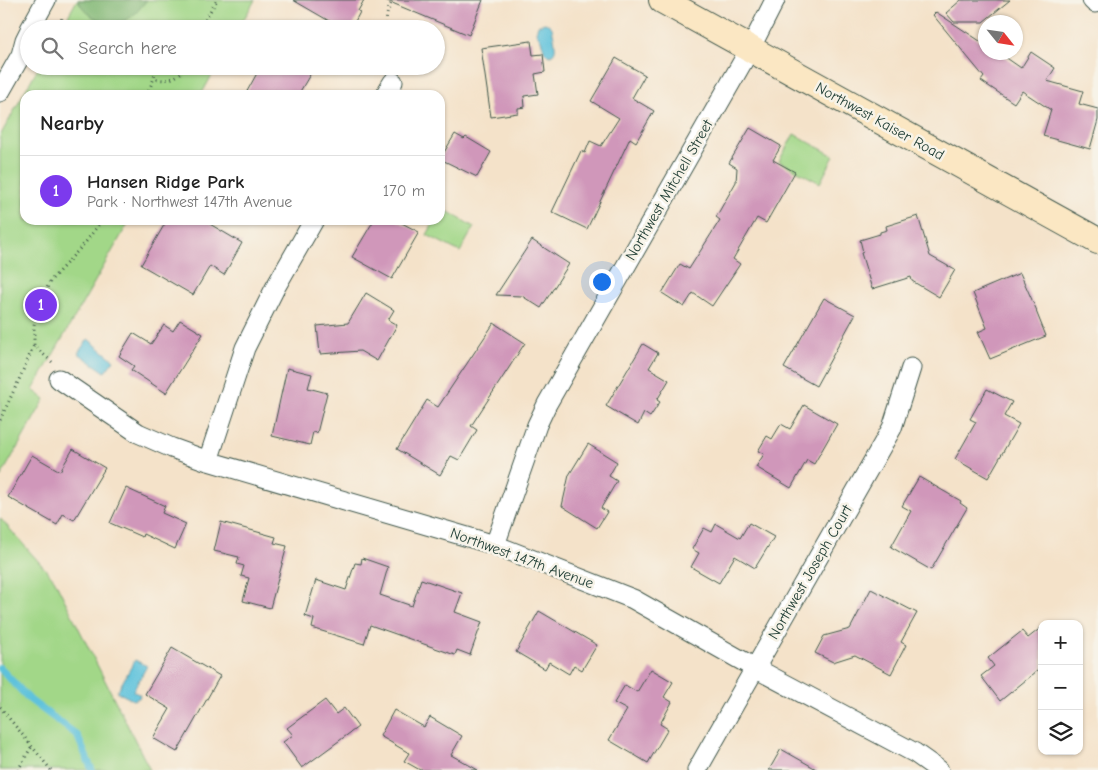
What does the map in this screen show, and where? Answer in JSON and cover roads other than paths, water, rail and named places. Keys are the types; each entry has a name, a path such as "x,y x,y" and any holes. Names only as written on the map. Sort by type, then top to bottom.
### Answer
{"main road":[{"name":"Northwest Kaiser Road","path":"662,0 1098,241"}],"street":[{"path":"35,20 46,0"},
{"name":"Northwest Mitchell Street","path":"495,546 537,425 547,404 750,49 776,0"},
{"path":"0,92 20,57"},
{"path":"208,461 244,348 275,288 311,225"},
{"name":"Northwest Joseph Court","path":"697,770 892,428 911,368"},
{"name":"Northwest 147th Avenue","path":"59,380 138,433 172,448 208,461 495,546 633,599 755,668 915,753 939,770"}],"water":[{"path":"545,23 552,28 555,43 555,51 549,56 544,52 542,42 536,32 538,25"},
{"path":"88,339 114,360 105,372 78,353"},
{"path":"135,660 147,666 133,691 140,695 139,698 133,700 117,692"}],"waterway":[{"path":"0,668 30,700 77,735 92,770"}],"place":[{"name":"Hansen Ridge Park","path":"41,305"}]}
